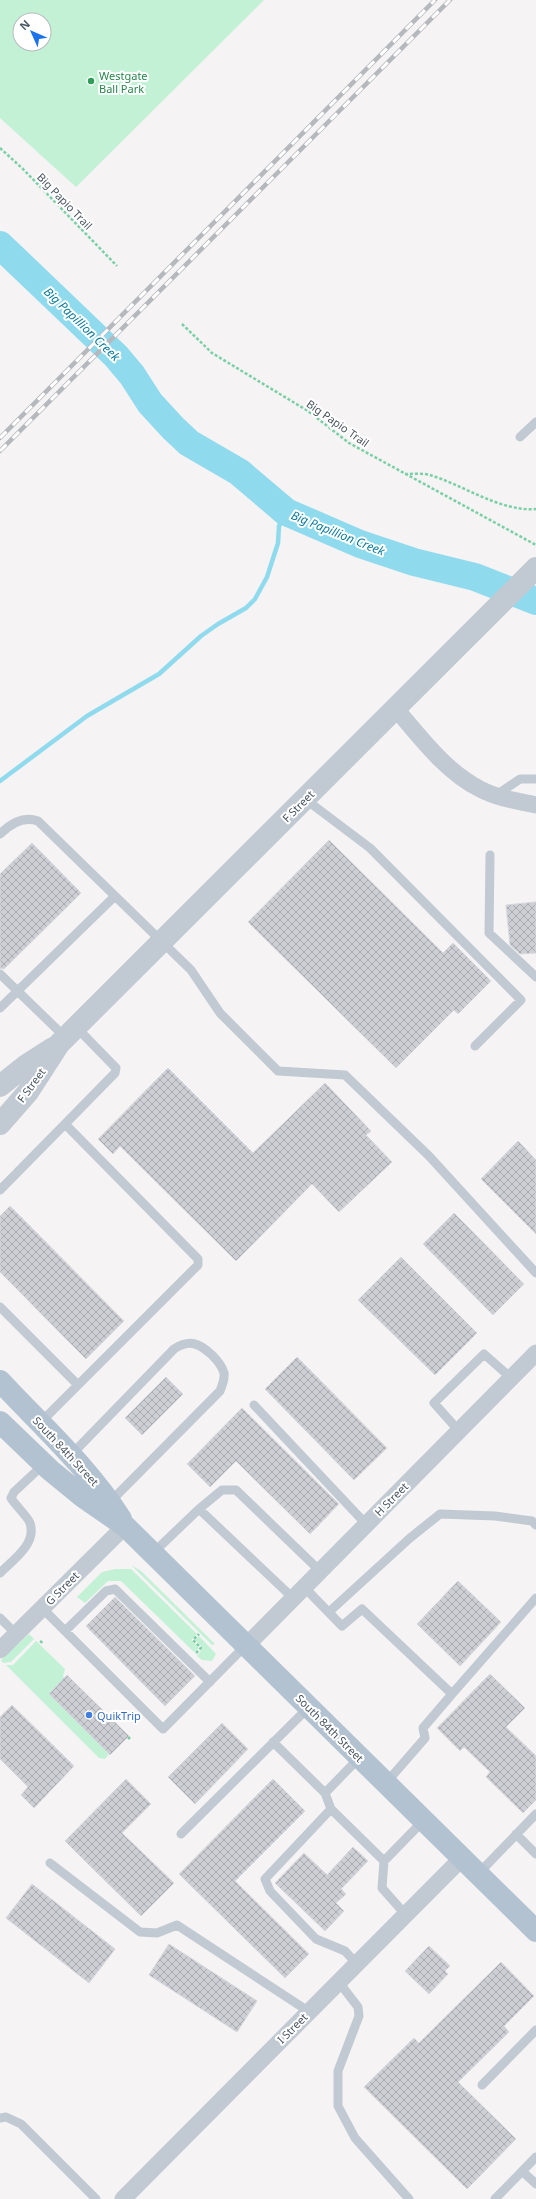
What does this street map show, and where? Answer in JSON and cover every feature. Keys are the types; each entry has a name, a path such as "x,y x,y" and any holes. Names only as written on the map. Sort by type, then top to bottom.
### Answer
{"main road":[{"name":"South 84th Street","path":"0,1381 72,1454 110,1502 125,1526"},
{"name":"South 84th Street","path":"0,1422 44,1464 83,1497 125,1526 536,1931"}],"street":[{"name":"F Street","path":"0,1086 67,1036 536,568"},
{"path":"396,709 445,764 462,778 496,796 536,805"},
{"name":"F Street","path":"0,1124 28,1092 67,1036"},
{"name":"H Street","path":"247,1645 511,1378 534,1358"},
{"name":"G Street","path":"0,1650 125,1526"},
{"name":"I Street","path":"123,2199 308,2011 462,1858"}],"lane":[{"path":"520,437 536,422"},
{"path":"496,796 520,779 536,779"},
{"path":"305,799 370,848 521,1000 475,1046"},
{"path":"0,834 20,820 31,819 38,821 191,970 220,1013 278,1071 345,1075 429,1156 536,1273"},
{"path":"490,855 489,933 536,977"},
{"path":"0,1008 114,896"},
{"path":"0,974 67,1036 116,1068 115,1073 0,1190"},
{"path":"40,1423 198,1265 198,1259 65,1124"},
{"path":"0,1307 78,1385"},
{"path":"72,1454 174,1349 181,1344 188,1342 201,1345 220,1363 224,1373 224,1382 220,1391 110,1502"},
{"path":"459,1431 434,1403 484,1354 511,1378"},
{"path":"254,1405 366,1524"},
{"path":"0,1573 27,1546 31,1531 30,1521 11,1498 14,1492 44,1464"},
{"path":"153,1553 199,1509 222,1490 236,1490 320,1571"},
{"path":"199,1509 298,1592 329,1612 342,1626 362,1609 452,1694"},
{"path":"329,1612 404,1544 440,1514 495,1516 532,1521 536,1526"},
{"path":"65,1631 106,1591 116,1590 210,1682"},
{"path":"386,1784 425,1738 423,1728 536,1598"},
{"path":"42,1608 163,1729 247,1645"},
{"path":"0,1618 16,1634"},
{"path":"181,1834 309,1707"},
{"path":"273,1742 325,1793 331,1809 384,1861"},
{"path":"325,1793 360,1757"},
{"path":"331,1809 265,1879 270,1890 316,1939 345,1951 356,1963"},
{"path":"478,1874 536,1814"},
{"path":"405,1914 382,1888 384,1861 424,1820"},
{"path":"516,1834 536,1854"},
{"path":"50,1864 140,1932 157,1933 177,1925 308,2011"},
{"path":"338,1981 358,2007 359,2016 338,2071 338,2106 355,2138 409,2199"},
{"path":"482,2085 536,2030"},
{"path":"0,2118 6,2116 21,2124 96,2199"},
{"path":"495,2199 536,2156"},
{"path":"522,2171 536,2184"}],"path":[{"name":"Big Papio Trail","path":"0,148 23,169 117,266"},
{"name":"Big Papio Trail","path":"182,324 212,353 308,411 349,443 536,545"},
{"path":"405,474 429,474 508,506 528,510 536,509"},
{"path":"196,1654 201,1648 193,1640 199,1634"},
{"path":"40,1641 44,1644"}],"green space":[{"name":"Westgate Ball Park","path":"0,0 264,0 76,187 0,118"},
{"path":"131,1565 141,1571 215,1644 212,1645"},
{"path":"115,1569 131,1569 197,1634 191,1640 199,1648 194,1652 121,1581 108,1581 85,1603 77,1597 102,1572"},
{"path":"29,1634 34,1639 11,1662 3,1663 1,1660"},
{"path":"199,1636 216,1654 212,1661 202,1660 197,1656 203,1648 195,1640"},
{"path":"36,1641 65,1669 63,1676 65,1678 49,1694 109,1754 105,1759 99,1758 6,1665 13,1665"}],"building":[{"path":"329,840 443,953 453,943 491,981 458,1014 454,1010 396,1068 248,922"},
{"path":"32,843 81,893 4,969 0,968 0,874"},
{"path":"536,902 536,953 520,954 510,945 506,905"},
{"path":"168,1068 253,1153 325,1083 371,1131 366,1135 392,1162 339,1212 312,1184 236,1261 120,1146 113,1154 98,1139"},
{"path":"518,1141 536,1160 536,1234 481,1179"},
{"path":"10,1206 124,1321 86,1359 0,1272 0,1216"},
{"path":"454,1213 524,1284 493,1315 423,1244"},
{"path":"401,1257 477,1333 435,1375 358,1300"},
{"path":"297,1357 387,1448 354,1480 265,1389"},
{"path":"166,1377 183,1394 142,1435 125,1418"},
{"path":"242,1408 339,1504 310,1534 236,1461 210,1487 187,1464"},
{"path":"458,1581 501,1622 460,1666 417,1624"},
{"name":"QuikTrip","path":"115,1597 195,1676 165,1706 86,1626"},
{"path":"490,1674 525,1708 506,1727 536,1756 536,1800 523,1813 486,1777 490,1772 464,1747 460,1751 437,1728"},
{"name":"QuikTrip","path":"67,1675 129,1736 110,1755 49,1694"},
{"path":"12,1705 74,1766 34,1808 21,1795 28,1787 0,1759 0,1717"},
{"path":"222,1723 248,1749 195,1804 168,1777"},
{"path":"126,1779 151,1804 122,1833 174,1883 141,1916 65,1841"},
{"path":"273,1779 305,1811 235,1881 309,1954 285,1978 179,1874"},
{"path":"353,1847 368,1861 341,1889 346,1894 336,1903 344,1911 325,1931 275,1883 304,1853 327,1875"},
{"path":"32,1884 115,1949 89,1983 6,1918"},
{"path":"169,1944 257,2001 237,2032 149,1975"},
{"path":"429,1946 450,1966 445,1971 448,1974 429,1994 405,1971"},
{"path":"501,1962 534,1996 504,2026 509,2032 458,2082 516,2139 467,2189 364,2087 414,2038 419,2043"}],"waterway":[{"name":"Big Papillion Creek","path":"0,245 116,356 132,375 150,403 189,443 239,472 286,512 360,544 414,562 475,577 536,601"},
{"path":"0,781 87,716 159,674 201,636 218,624 246,608 255,599 267,577 278,543 279,526 286,512"}],"railway":[{"path":"0,438 435,0"},
{"path":"0,451 450,0"}],"place":[{"name":"Westgate Ball Park","path":"91,81"},
{"name":"QuikTrip","path":"89,1715"}]}
